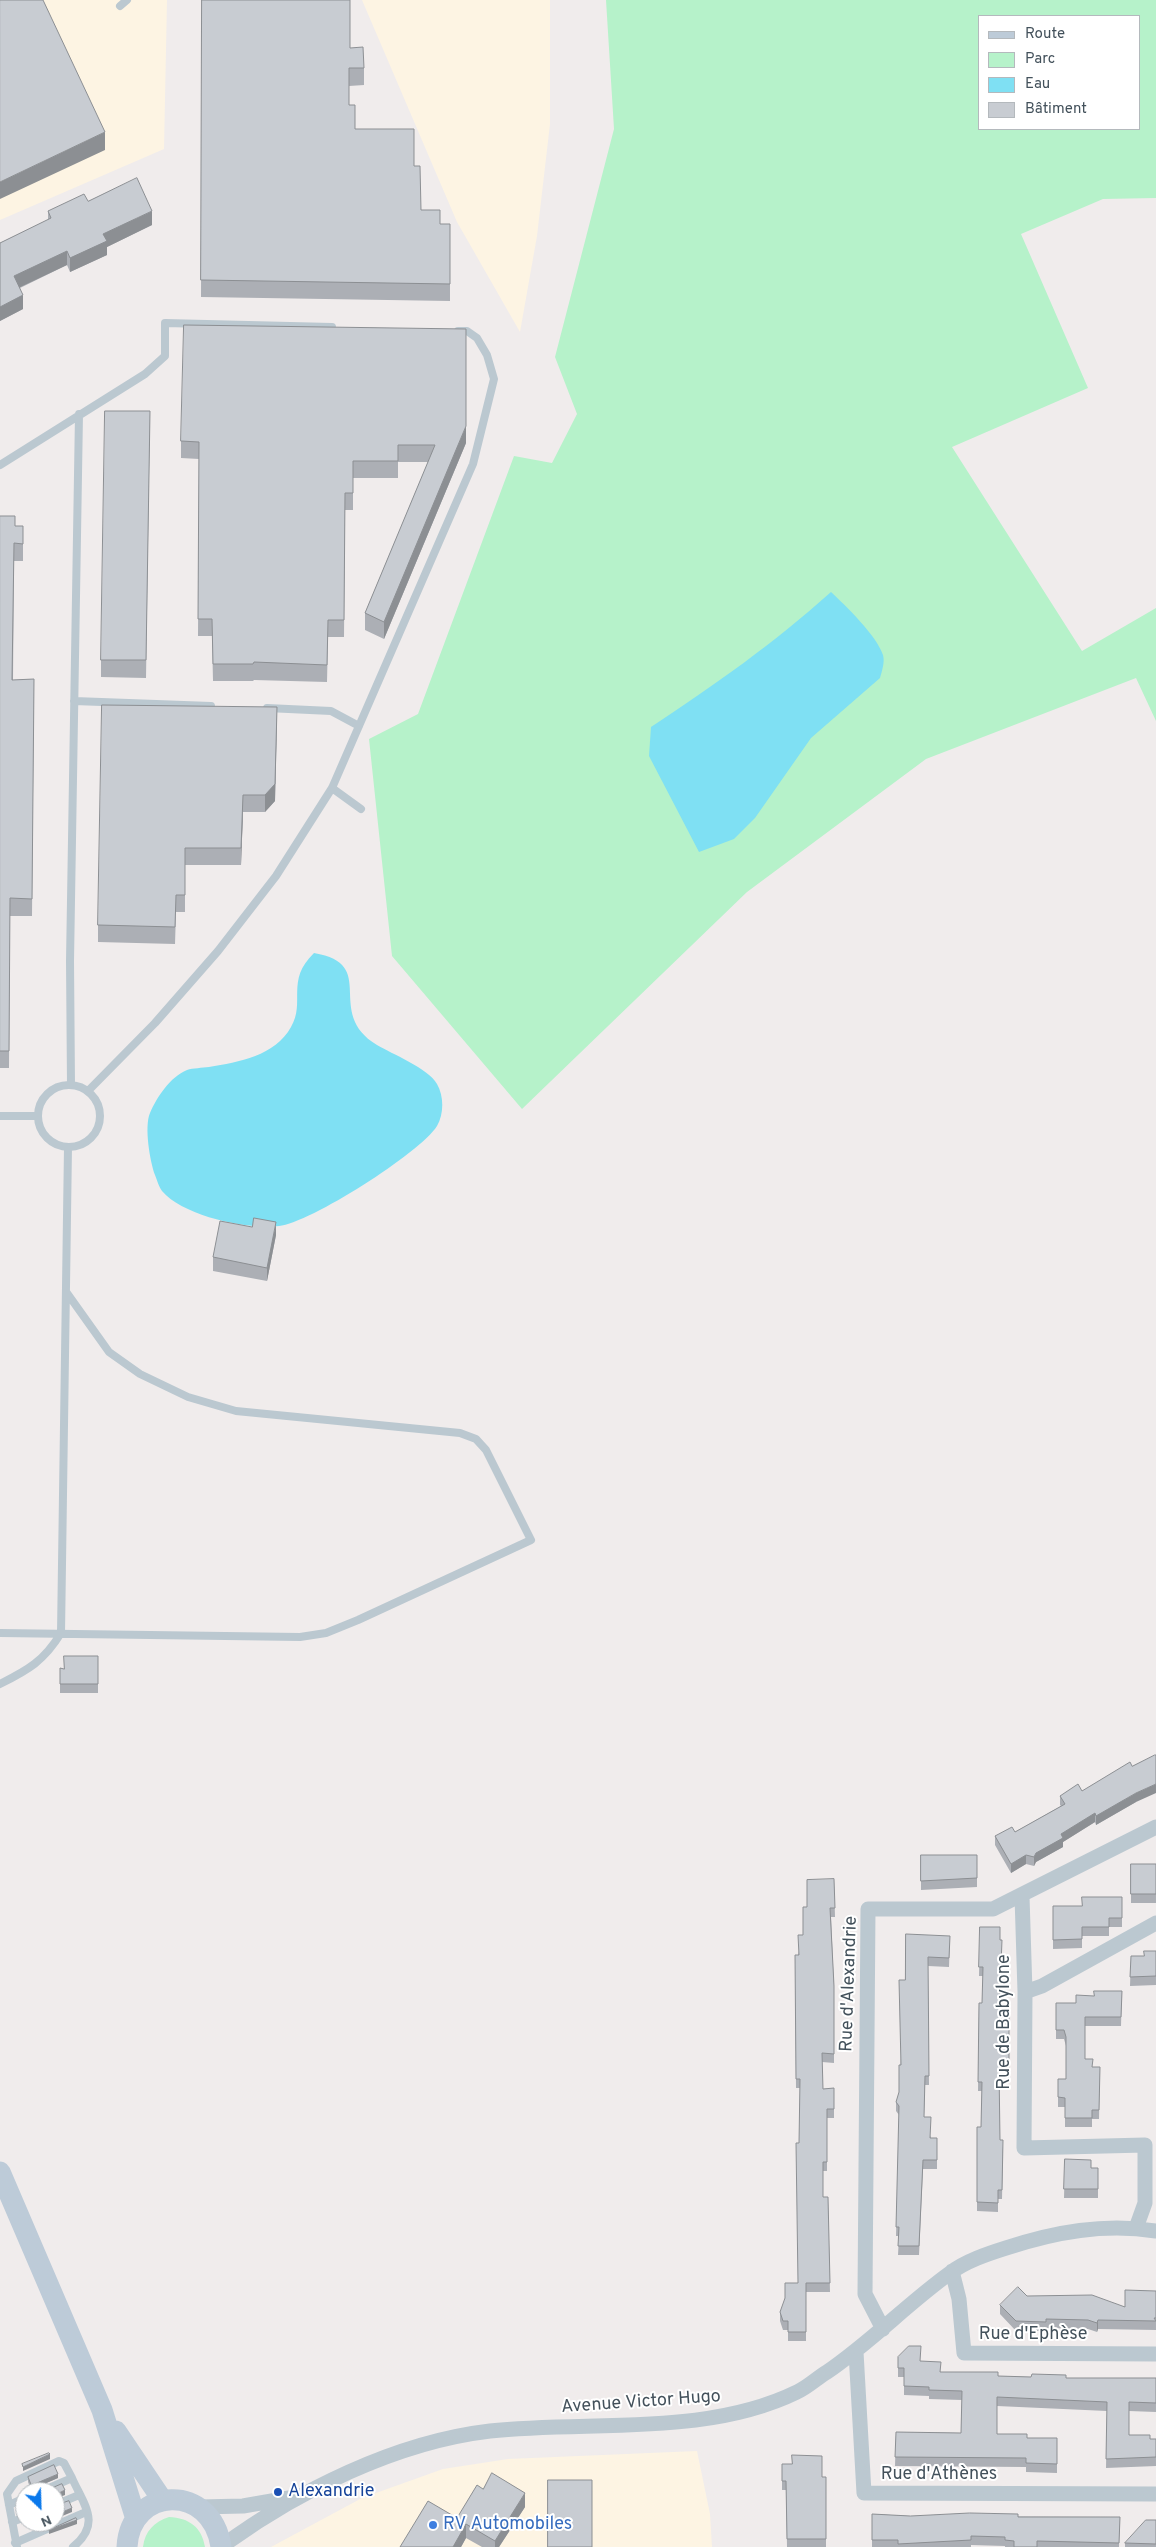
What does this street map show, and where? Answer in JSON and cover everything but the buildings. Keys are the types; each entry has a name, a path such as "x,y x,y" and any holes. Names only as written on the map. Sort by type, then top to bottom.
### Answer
{"main road":[{"path":"0,2172 102,2410 136,2520"},
{"path":"102,2410 163,2501"},
{"path":"127,2547 128,2538 136,2520 152,2505 163,2501 188,2501 200,2507 212,2518 219,2532 221,2547"}],"street":[{"name":"Rue d'Alexandrie","path":"883,2329 865,2294 868,1909 993,1909 1156,1827"},
{"name":"Rue de Babylone","path":"1022,1896 1025,1992 1024,2148 1151,2145"},
{"path":"1025,1992 1042,1986 1156,1923"},
{"path":"1136,2228 1145,2203 1151,2145"},
{"name":"Avenue Victor Hugo","path":"221,2547 298,2496 402,2452 439,2439 492,2431 661,2423 732,2415 798,2392 856,2352 952,2271 988,2254 1037,2238 1082,2228 1136,2228 1156,2231"},
{"name":"Rue d'Ephèse","path":"952,2271 959,2299 964,2353 1156,2354"},
{"name":"Rue d'Athènes","path":"856,2352 864,2493 1156,2494"},
{"name":"Avenue Victor Hugo","path":"200,2507 243,2506 298,2496"}],"lane":[{"path":"120,6 127,0"},
{"path":"0,465 145,374 164,356 165,323 340,328"},
{"path":"88,1091 155,1023 218,951 276,876 332,788 474,464 494,379 487,356 477,338 467,331 447,331"},
{"path":"71,1085 70,961 79,414"},
{"path":"74,701 222,707"},
{"path":"262,708 331,711 359,726"},
{"path":"332,788 361,809"},
{"path":"61,1085 71,1085 88,1091 98,1106 99,1124 87,1140 68,1147 50,1141 39,1126 37,1116 44,1097 61,1085"},
{"path":"0,1116 37,1116"},
{"path":"0,1684 32,1668 51,1650 61,1633 68,1147"},
{"path":"0,1633 300,1637 326,1633 531,1540 486,1450 476,1439 460,1432 236,1411 188,1397 140,1374 109,1352 67,1293"},
{"path":"73,2547 82,2540 89,2530 90,2520 64,2464 59,2461 16,2481 7,2494 16,2545 86,2512"},
{"path":"63,2482 72,2478"},
{"path":"65,2501 79,2495"},
{"path":"9,2505 15,2502"}],"shaded area":[{"path":"0,0 167,0 164,149 0,220"},
{"path":"362,0 550,0 550,124 537,236 520,332 457,222"},
{"path":"697,2451 710,2514 712,2547 271,2547 362,2498 443,2469 508,2459"}],"green space":[{"path":"606,0 1156,0 1156,198 1103,199 1021,234 1088,388 952,447 1082,651 1156,608 1156,721 1136,678 926,759 747,892 522,1109 392,956 369,739 418,714 514,456 552,463 577,414 555,357 614,129"},
{"path":"169,2517 183,2519 198,2529 205,2547 143,2547 146,2536 151,2528"}],"water":[{"path":"831,592 845,605 880,647 884,661 880,678 811,738 755,818 734,839 699,852 649,756 651,727 744,663"},
{"path":"314,953 333,959 344,967 349,978 354,1018 361,1032 377,1045 426,1072 437,1084 441,1094 442,1105 441,1116 437,1126 410,1153 388,1169 338,1200 294,1222 279,1226 251,1226 217,1219 185,1208 162,1191 155,1175 151,1161 148,1135 148,1119 153,1107 160,1094 181,1073 189,1069 244,1060 276,1045 284,1037 295,1018 300,973 305,963"}],"place":[{"name":"Alexandrie","path":"278,2492"},
{"name":"RV Automobiles","path":"433,2525"}]}
